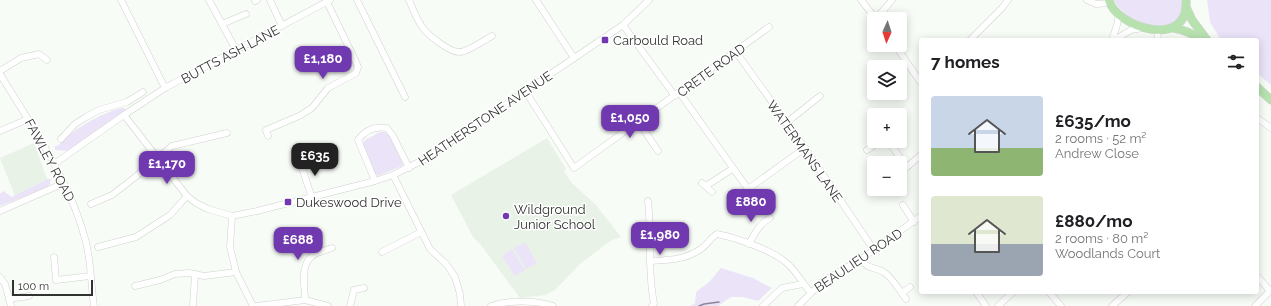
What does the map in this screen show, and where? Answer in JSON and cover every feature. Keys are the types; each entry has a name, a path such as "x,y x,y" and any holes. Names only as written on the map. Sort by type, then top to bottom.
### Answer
{"main road":[{"path":"1110,2 1119,14 1145,28 1157,30 1173,28 1184,30 1193,33 1199,38"},
{"path":"1173,28 1182,20 1186,4"},
{"path":"1186,4 1192,20 1206,38"},
{"path":"1259,89 1271,100"}],"street":[{"path":"121,0 165,88"},
{"path":"209,0 236,50"},
{"path":"270,0 282,26"},
{"path":"357,0 405,98"},
{"path":"409,0 422,28 439,43 454,51 459,52 465,50 492,36"},
{"path":"536,0 574,58"},
{"name":"HEATHERSTONE AVENUE","path":"232,216 375,182 409,168 434,154 623,25 649,0"},
{"path":"861,0 870,12"},
{"path":"882,12 892,0"},
{"path":"972,38 1008,0"},
{"path":"1087,0 1096,4 1110,2"},
{"path":"268,136 266,130 299,116 312,108 328,88 356,73 358,67 356,60 329,1"},
{"name":"BUTTS ASH LANE","path":"54,164 165,88 329,1"},
{"path":"222,24 246,14"},
{"path":"1114,38 1119,14"},
{"path":"623,25 748,189 805,148"},
{"name":"CRETE ROAD","path":"526,92 574,168 769,28"},
{"path":"1117,38 1131,30 1145,28"},
{"path":"1157,30 1158,38"},
{"name":"WATERMANS LANE","path":"736,52 805,148 874,250"},
{"path":"900,52 919,80"},
{"path":"0,71 21,58 39,54 47,60"},
{"name":"FAWLEY ROAD","path":"0,74 54,164 75,208 86,244 94,306"},
{"path":"325,80 328,88"},
{"path":"61,139 75,124 86,117 100,110 126,102 143,92"},
{"path":"786,123 820,96"},
{"path":"126,102 131,110"},
{"path":"124,115 187,196 196,203 208,209 232,216 230,247 236,272 253,306"},
{"path":"0,131 28,119"},
{"path":"1259,119 1271,128"},
{"path":"638,121 658,151"},
{"path":"375,182 358,140 363,133 378,127 387,128 393,136 409,168"},
{"path":"90,204 112,195 172,146 227,133"},
{"path":"893,148 907,167 919,157"},
{"path":"300,162 312,198"},
{"path":"712,192 704,185 732,168"},
{"path":"393,175 430,249 447,265 455,277 462,306"},
{"path":"0,211 64,183"},
{"path":"98,247 136,237 170,215 187,196"},
{"path":"648,201 651,234 650,262 654,303 652,306"},
{"path":"903,205 914,222"},
{"path":"749,244 756,230 763,222 770,218"},
{"name":"BEAULIEU ROAD","path":"798,306 823,281 861,259 919,218"},
{"path":"382,252 421,232"},
{"path":"650,262 672,261 685,258 704,247 711,238 717,234 749,244 776,256 789,265 810,293"},
{"path":"305,300 304,273 306,264 312,256 332,248"},
{"path":"54,257 56,280 90,276"},
{"path":"861,259 868,268 876,268 886,274 906,299"},
{"path":"135,286 160,280 175,274 195,274 204,276 236,272"},
{"path":"193,306 195,274"},
{"path":"0,277 5,284 11,306"},
{"path":"1255,306 1270,290 1259,278"},
{"name":"BEAULIEU ROAD","path":"763,306 782,288 803,284"},
{"path":"902,293 910,287"},
{"path":"350,306 354,290 364,288"},
{"path":"977,294 986,306"},
{"path":"998,306 1011,294"},
{"path":"1051,294 1061,306"},
{"path":"1112,306 1126,294"},
{"path":"9,299 29,296"},
{"path":"257,306 289,304 305,300 328,306"},
{"path":"491,306 510,302 527,304 544,303 553,306"}],"shaded area":[{"path":"1114,0 1182,0 1182,9 1178,18 1169,24 1161,26 1151,25 1133,19 1118,7"},
{"path":"1207,0 1271,0 1271,85 1259,75 1259,38 1220,38 1210,22"},
{"path":"122,108 126,110 68,151 55,150 55,146 59,145 72,133 88,122"},
{"path":"380,132 384,132 389,135 403,164 402,166 378,176 374,172 362,145 365,140"},
{"name":"Wildground Junior School","path":"547,138 566,169 564,171 571,182 596,205 621,237 610,241 580,264 555,290 545,295 520,298 480,244 473,237 451,195"},
{"path":"34,143 47,179 15,196 0,158"},
{"path":"47,179 51,179 49,187 0,206 0,194 3,191 12,197"},
{"path":"525,242 537,263 526,269 514,248"},
{"path":"512,249 525,270 515,276 502,256"},
{"path":"721,268 753,278 772,288 758,301 743,297 731,297 718,306 691,306 695,303 696,292 709,282"}],"waterway":[{"path":"699,306 719,302"}],"place":[{"name":"Carbould Road","path":"605,40"},
{"name":"Dukeswood Drive","path":"288,202"},
{"name":"Wildground Junior School","path":"506,216"}]}
